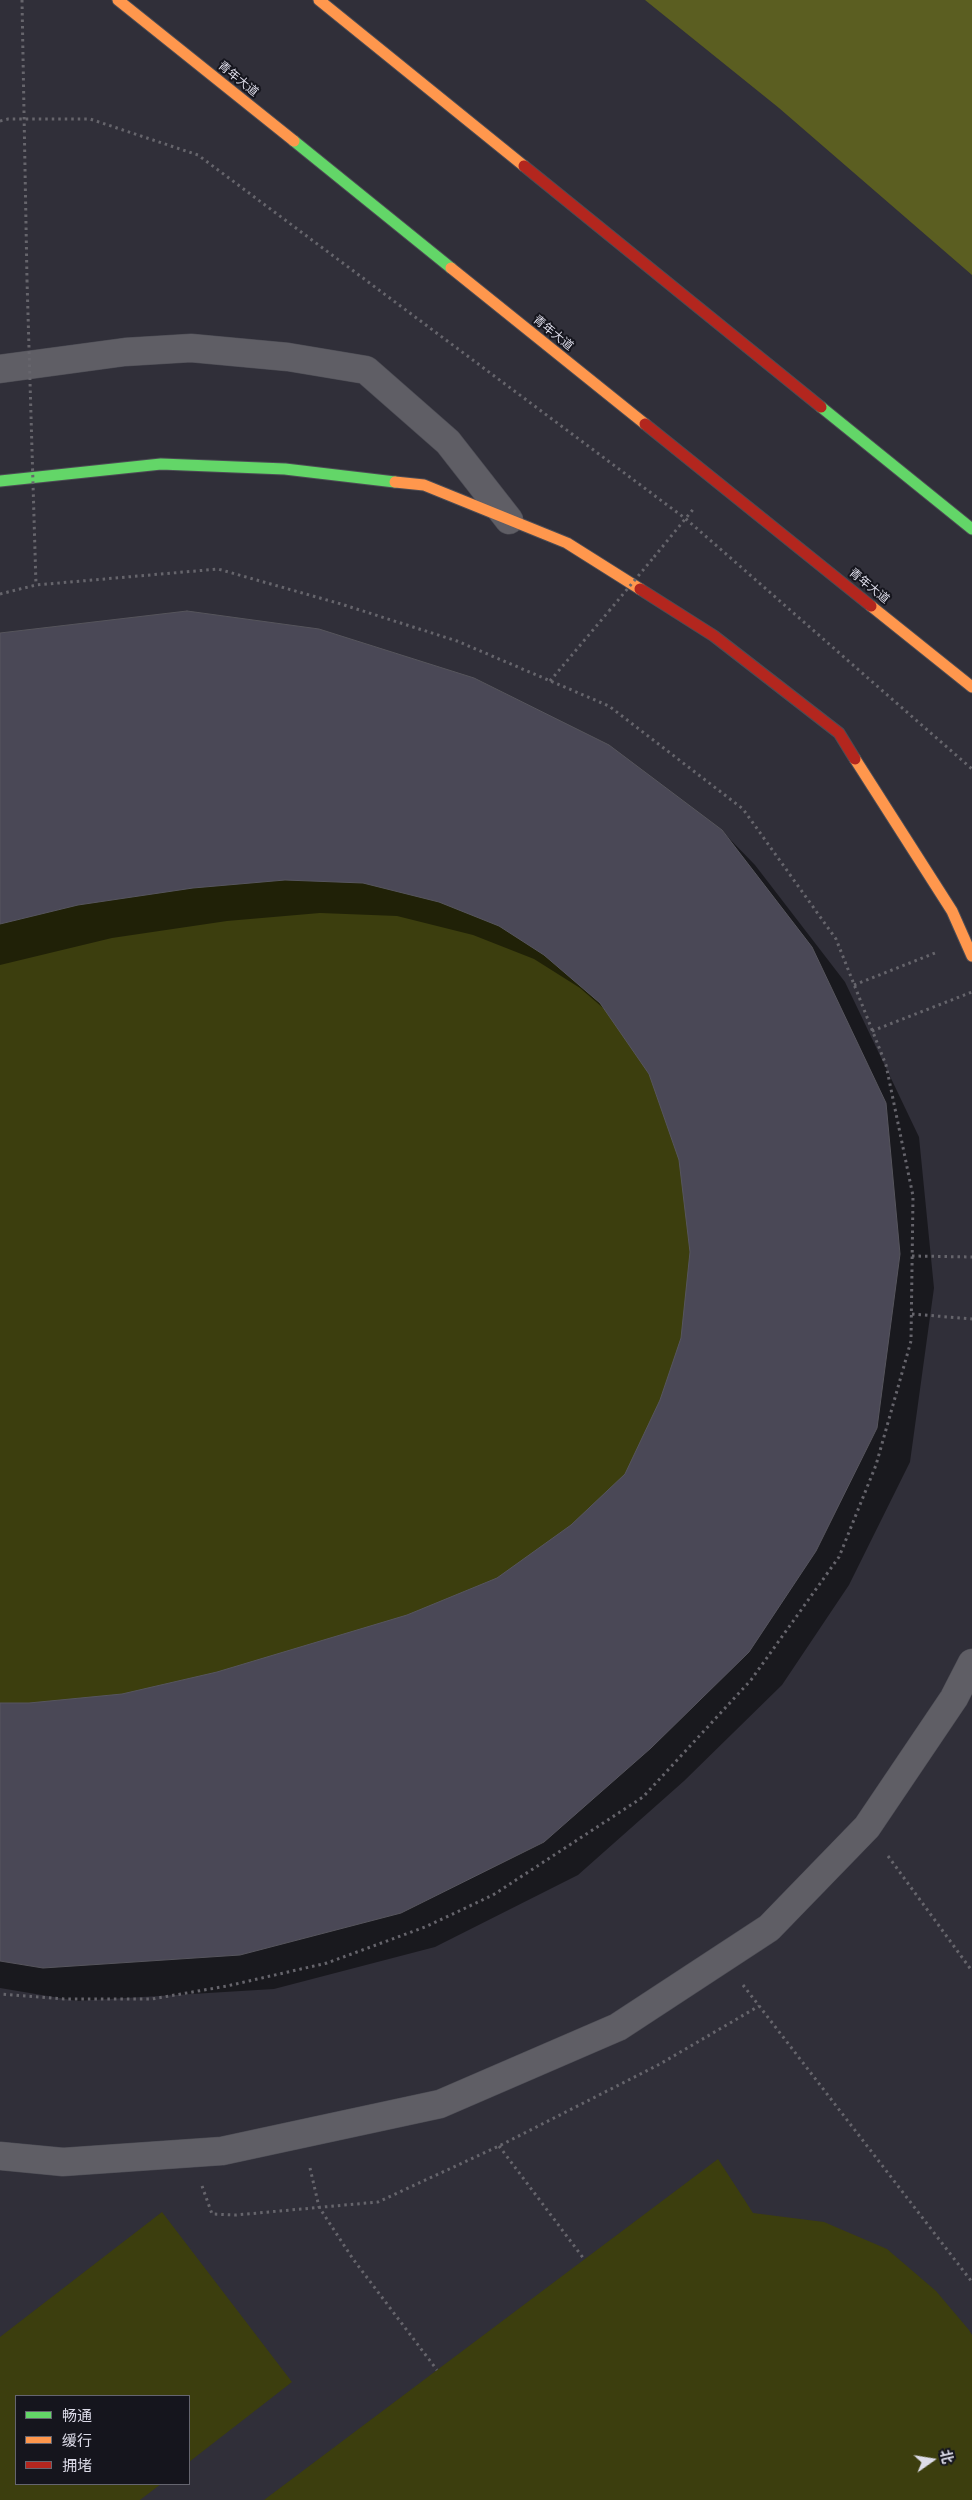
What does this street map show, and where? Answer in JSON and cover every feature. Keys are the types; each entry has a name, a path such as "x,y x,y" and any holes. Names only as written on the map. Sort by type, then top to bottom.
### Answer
{"main road":[{"name":"青年大道","path":"118,0 972,687"},
{"path":"320,0 972,529"},
{"path":"0,481 162,464 285,468 424,486 567,543 714,636 839,733 952,911 972,956"}],"street":[{"path":"0,369 126,352 191,348 288,357 366,370 448,442 510,520"},
{"path":"0,2156 63,2162 222,2151 440,2104 618,2027 769,1928 867,1827 954,1698 972,1663"}],"path":[{"path":"22,0 27,280 36,585"},
{"path":"0,121 90,119 198,155 686,519 972,769"},
{"path":"550,681 717,482"},
{"path":"0,594 36,585 218,569 341,604 457,641 608,706 743,810 836,939 886,1065 913,1196 911,1341 876,1465 839,1557 751,1680 643,1797 493,1895 425,1927 327,1963 227,1986 152,1999 64,1999 0,1994"},
{"path":"854,985 965,941"},
{"path":"872,1031 972,992"},
{"path":"912,1256 972,1257"},
{"path":"912,1314 972,1318"},
{"path":"867,1827 972,1971"},
{"path":"722,1958 972,2282"},
{"path":"189,2154 212,2214 236,2215 378,2202 499,2146 660,2064 759,2006"},
{"path":"302,2133 320,2207 353,2259 436,2370"},
{"path":"499,2146 584,2259"}],"shaded area":[{"path":"187,611 319,629 474,678 609,745 722,830 812,947 886,1103 900,1254 877,1428 816,1551 544,1842 401,1913 240,1955 43,1968 0,1961 0,633"},
{"path":"718,2159 753,2213 824,2222 887,2249 936,2291 969,2330 972,2335 972,2500 264,2500"},
{"path":"162,2212 292,2382 190,2461 190,2395 15,2395 15,2485 160,2485 140,2500 0,2500 0,2337"}],"green space":[{"path":"645,0 972,0 972,275 779,108"}],"building":[{"path":"187,611 319,629 474,678 609,745 722,830 812,947 886,1103 900,1254 877,1428 816,1551 749,1652 651,1748 544,1842 401,1913 240,1955 43,1968 0,1961 0,1703 29,1703 122,1694 217,1672 407,1615 497,1578 571,1525 625,1474 660,1400 681,1338 690,1252 679,1160 649,1074 600,1003 544,955 499,926 439,902 363,883 285,880 193,888 78,905 0,924 0,633"}],"traffic: fast":[{"path":"294,141 451,268"},
{"path":"821,407 972,529"},
{"path":"0,481 161,464 285,469 395,482"}],"traffic: slow":[{"path":"118,0 294,141"},
{"path":"319,0 524,166"},
{"path":"451,268 645,424"},
{"path":"395,482 424,485 567,543 640,589"},
{"path":"871,606 972,687"},
{"path":"855,759 952,911 972,956"}],"traffic: jam":[{"path":"524,166 821,407"},
{"path":"645,424 871,606"},
{"path":"640,589 714,636 839,733 855,759"}]}
